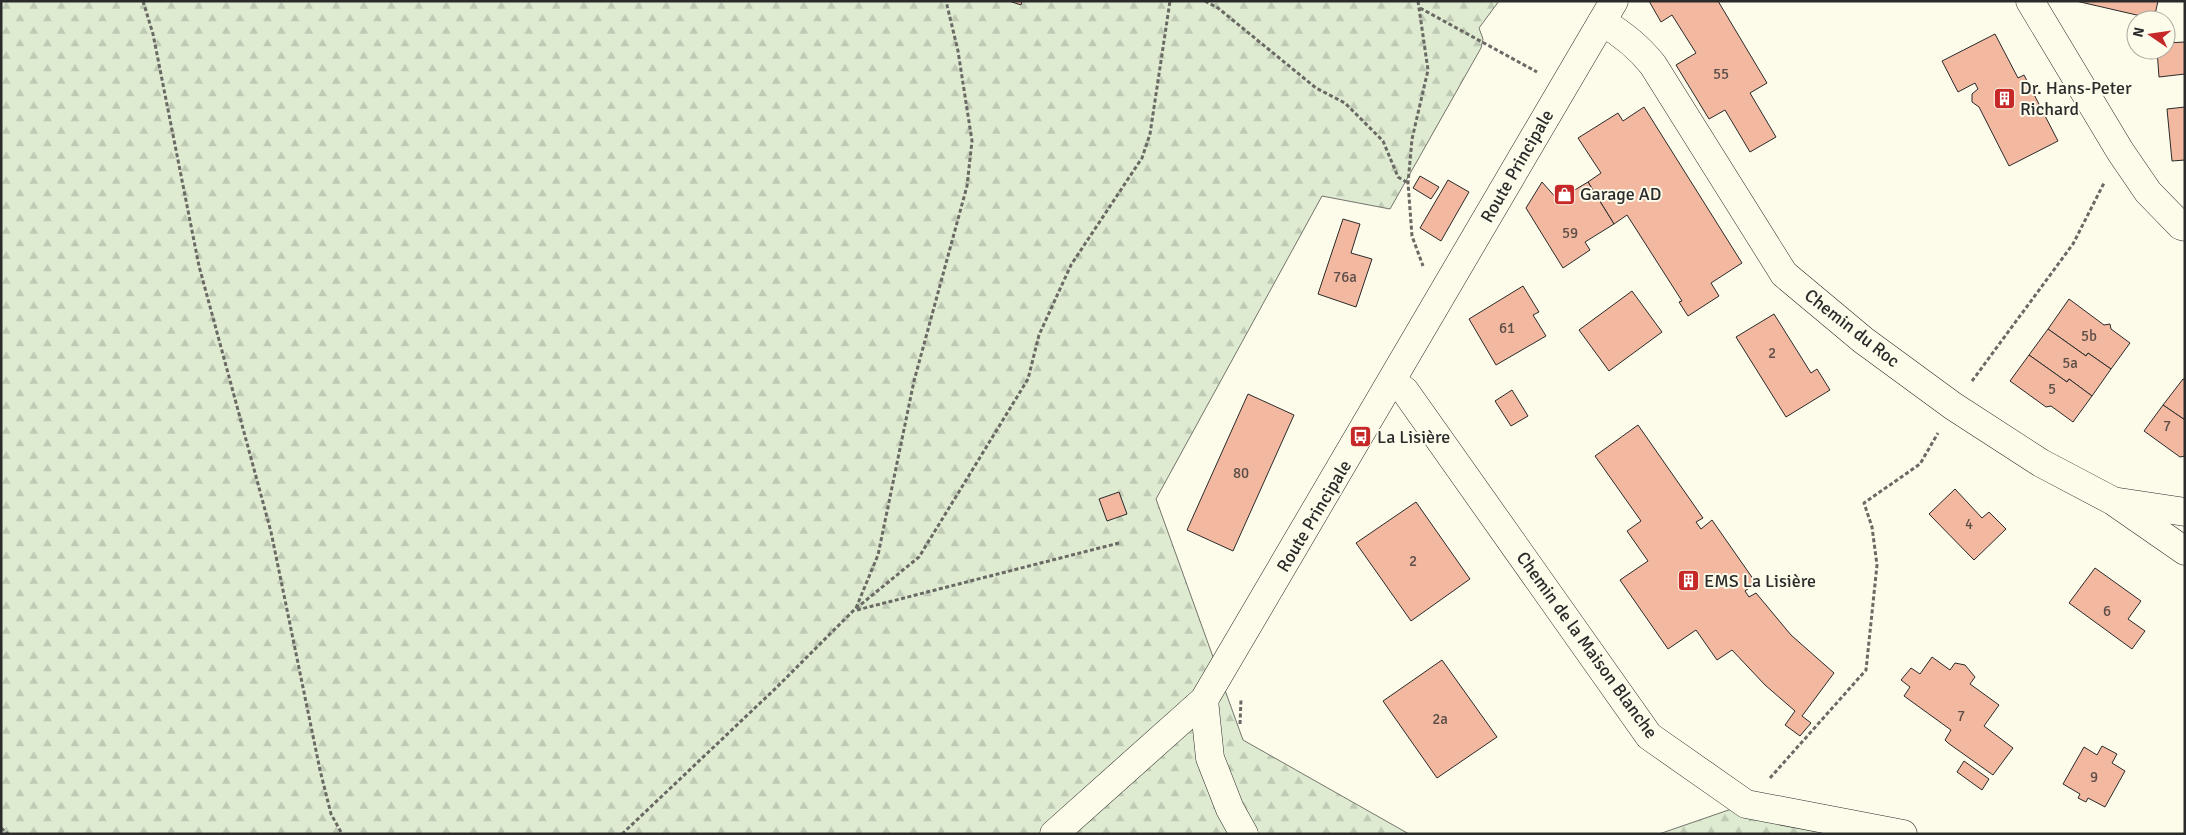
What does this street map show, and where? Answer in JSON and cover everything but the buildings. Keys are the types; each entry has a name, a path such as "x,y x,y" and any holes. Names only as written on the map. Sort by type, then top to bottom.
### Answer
{"street":[{"path":"2030,1 2120,152 2148,192 2181,226 2185,227"},
{"name":"Route Principale","path":"1054,834 1204,700 1393,382 1608,12"},
{"name":"Chemin du Roc","path":"1608,12 1623,34 1640,49 1653,65 1784,274 1863,340 1954,406 2041,463 2113,501 2185,551"},
{"name":"Chemin de la Maison Blanche","path":"1393,382 1405,391 1649,736 1746,804 1904,834"},
{"path":"2113,501 2185,512"},
{"path":"1204,700 1210,758 1230,809 1244,834"}],"path":[{"path":"143,1 153,34 199,266 271,532 320,770 331,814 342,834"},
{"path":"854,610 878,555 914,381 967,186 972,141 958,51 946,1"},
{"path":"622,834 854,610 919,557 1028,380 1039,335 1071,265 1142,158 1150,134 1170,1"},
{"path":"1205,1 1218,8 1316,88 1345,103 1383,141 1398,177 1408,183"},
{"path":"1418,1 1428,70 1412,139 1408,183 1412,236 1424,268"},
{"path":"1419,8 1564,87"},
{"path":"1746,804 1866,670 1877,565 1872,527 1864,503 1920,464 1954,406 2073,244 2120,152"},
{"path":"854,610 1119,543"},
{"path":"1239,731 1242,697"},
{"path":"1,828 8,834"}],"green space":[{"path":"1,1 1499,1 1479,28 1483,39 1481,48 1390,209 1322,196 1156,499 1243,740 1409,834 1,834"},
{"path":"1746,804 1903,834 1659,834"}],"place":[{"name":"Dr. Hans-Peter Richard","path":"2004,98"},
{"name":"Garage AD","path":"1564,194"},
{"name":"La Lisière","path":"1361,437"},
{"name":"EMS La Lisière","path":"1688,581"}]}
